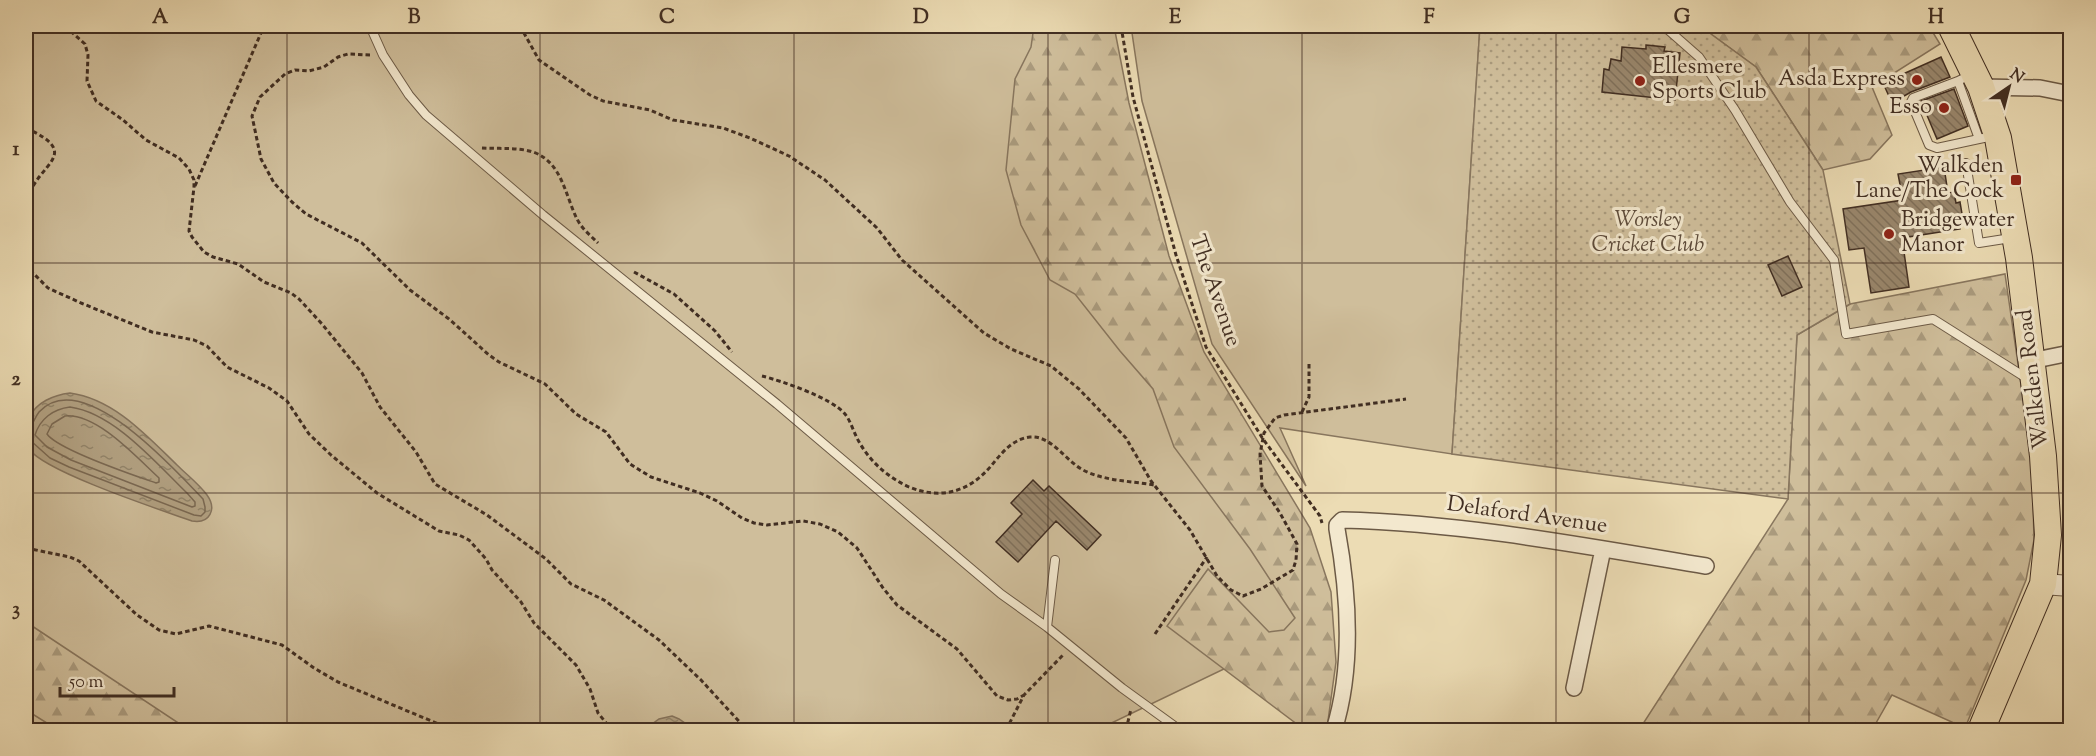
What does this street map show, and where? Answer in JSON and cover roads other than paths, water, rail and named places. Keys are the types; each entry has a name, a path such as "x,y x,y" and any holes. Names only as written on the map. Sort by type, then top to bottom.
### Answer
{"highway":[{"name":"Walkden Road","path":"1951,26 1971,81 2016,238 2043,456 2048,534 2043,584 1981,730"}],"street":[{"path":"1971,81 2040,88 2070,94"},
{"path":"2033,372 2070,353"},
{"name":"Delaford Avenue","path":"1334,730 1347,668 1347,609 1343,562 1337,529 1337,525 1342,520 1470,530 1706,566"},
{"path":"1574,688 1603,549"},
{"path":"2043,584 2070,586"}],"lane":[{"path":"369,26 382,55 409,95 426,115 450,136 543,215 777,404 1001,594 1180,730"},
{"path":"1658,26 1666,28 1699,57 1735,110 1790,202 1834,260 1846,334 1933,320 2033,372"},
{"path":"1971,81 1913,98 1911,102 1929,145 1937,148 1988,137"},
{"path":"1965,163 1979,243 2016,238"},
{"path":"1047,627 1055,560"}],"water":[{"path":"70,393 101,403 142,431 207,495 211,510 207,518 192,521 105,490 57,468 39,458 29,449 25,434 32,412 46,400"},
{"path":"672,716 695,730 644,730 659,719"}],"place":[{"name":"Asda Express","path":"1917,80"},
{"name":"Ellesmere Sports Club","path":"1640,81"},
{"name":"Esso","path":"1944,108"},
{"name":"Walkden Lane/The Cock","path":"2016,180"},
{"name":"Bridgewater Manor","path":"1889,234"}],"park label":[{"name":"Worsley Cricket Club","path":"1648,234"}]}
